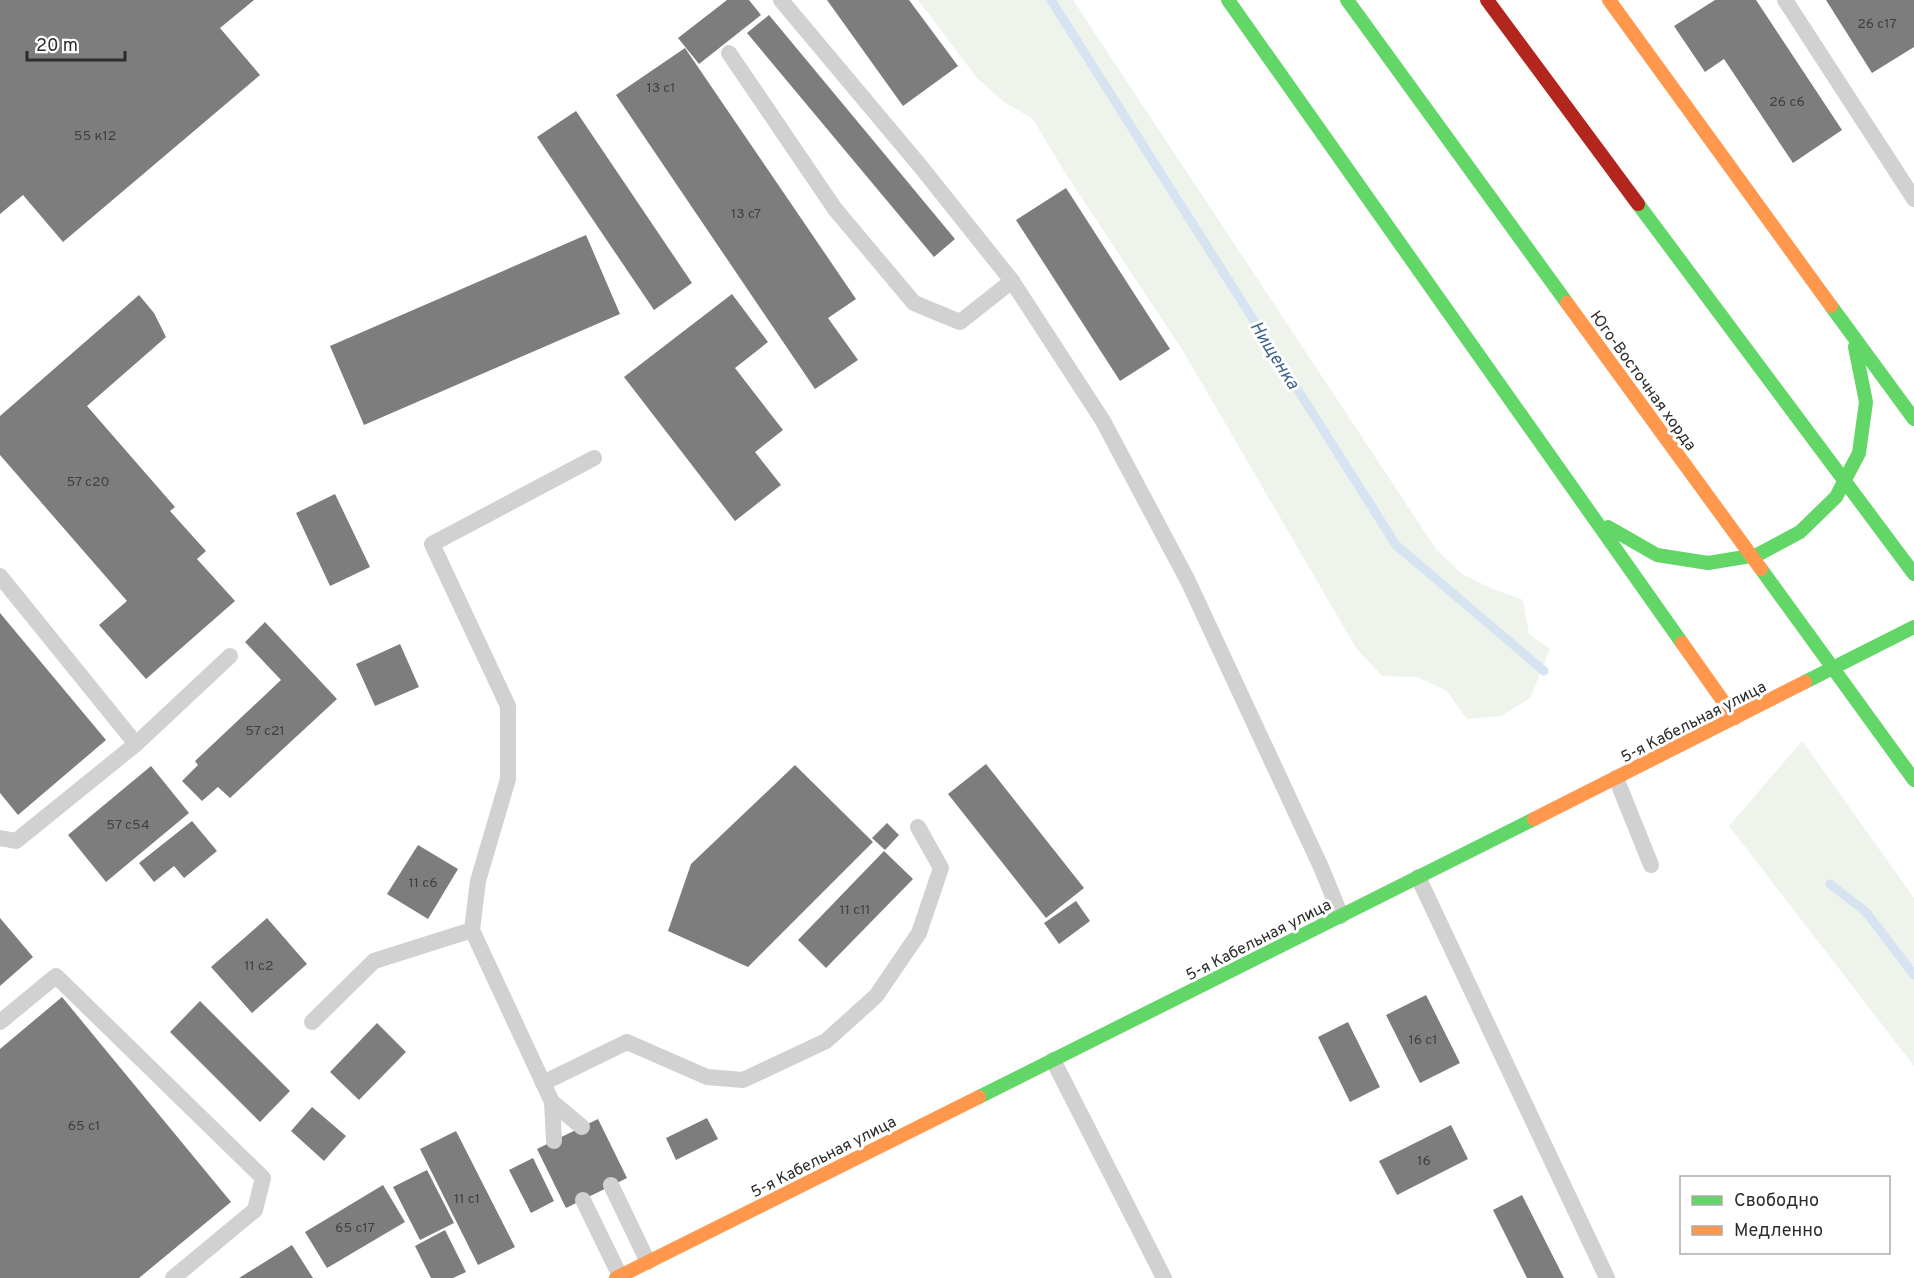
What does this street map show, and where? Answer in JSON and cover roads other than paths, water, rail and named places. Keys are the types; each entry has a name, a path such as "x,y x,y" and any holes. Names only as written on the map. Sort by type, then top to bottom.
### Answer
{"street":[{"path":"1228,0 1735,718"},
{"name":"Юго-Восточная хорда","path":"1347,0 1914,780"},
{"path":"1487,0 1914,574"},
{"path":"1609,0 1914,419"},
{"path":"1580,498 1598,519 1627,540 1669,558 1687,561 1724,562 1751,557 1776,547 1800,533 1821,515 1848,478 1861,444 1866,417 1865,389 1860,362 1850,336 1836,312"},
{"name":"5-я Кабельная улица","path":"618,1277 1914,627"}],"lane":[{"path":"781,0 921,167 1012,281 1103,421 1188,581 1321,867 1341,916"},
{"path":"1785,0 1914,199"},
{"path":"729,54 835,209 914,303 960,322 1012,281"},
{"path":"554,1141 552,1102 472,930 478,881 508,779 508,706 432,544 594,458"},
{"path":"0,576 136,744"},
{"path":"0,838 16,841 136,744 230,656"},
{"path":"1616,778 1651,865"},
{"path":"543,1083 627,1042 706,1077 743,1080 826,1041 876,996 919,933 941,868 918,827"},
{"path":"1418,877 1607,1278"},
{"path":"312,1022 374,961 472,930"},
{"path":"0,1022 56,976 263,1178 255,1210 173,1278"},
{"path":"1053,1059 1164,1278"},
{"path":"552,1102 582,1127"},
{"path":"611,1185 648,1262"},
{"path":"583,1200 618,1277"}],"waterway":[{"name":"Нищенка","path":"1051,0 1396,545 1544,671"},
{"name":"Нищенка","path":"1830,884 1866,912 1914,975"}]}
